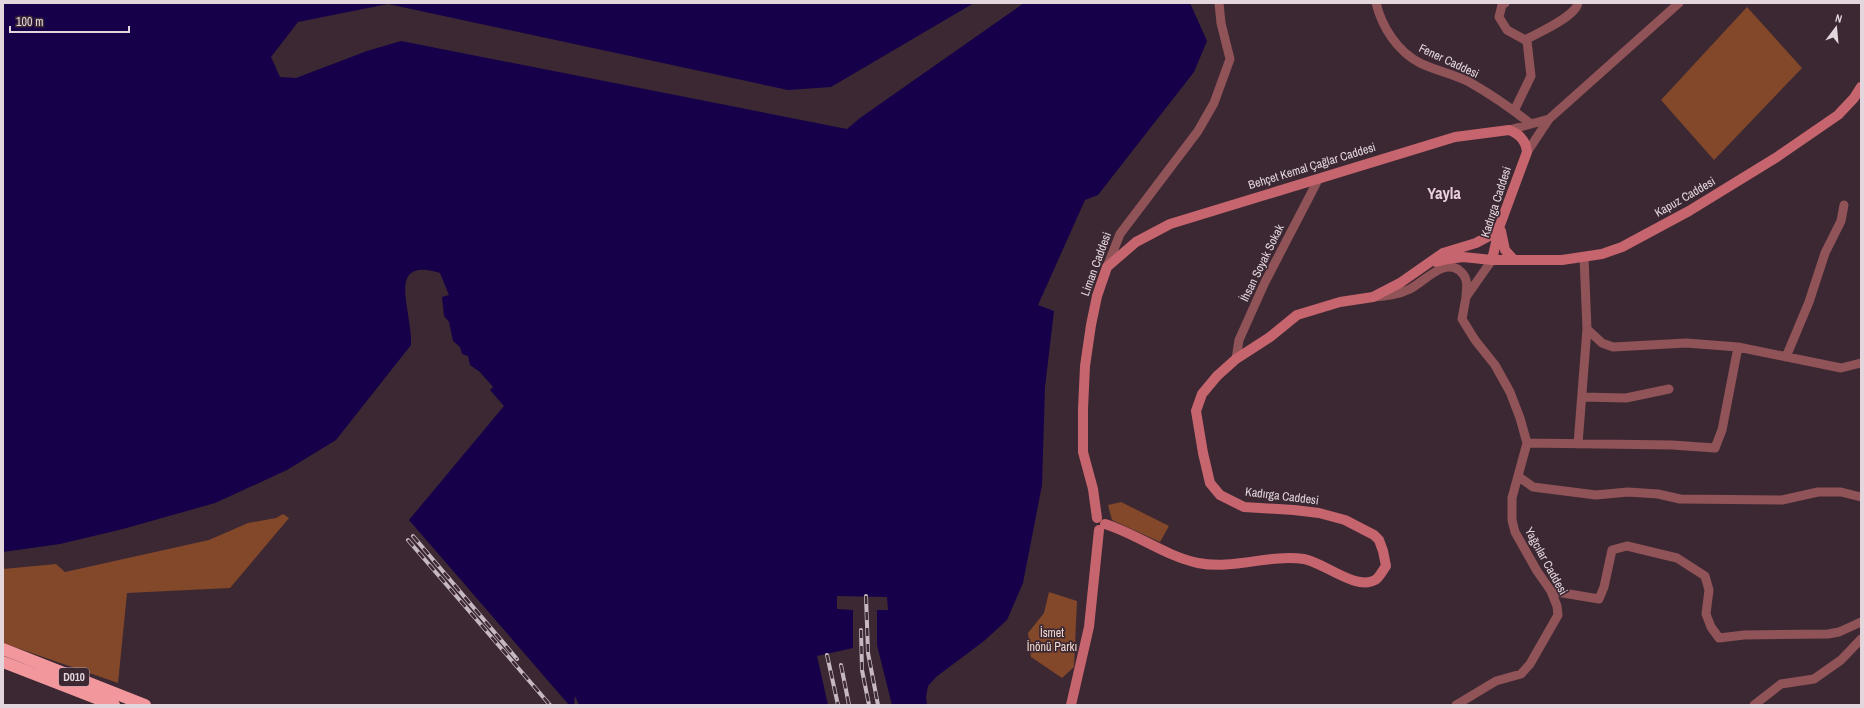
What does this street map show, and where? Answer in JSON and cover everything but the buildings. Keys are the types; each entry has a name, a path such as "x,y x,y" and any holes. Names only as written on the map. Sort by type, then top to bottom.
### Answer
{"highway":[{"name":"D010","path":"3,649 146,705"},
{"name":"D010","path":"3,662 114,705"}],"main road":[{"name":"Kapuz Caddesi","path":"1425,265 1448,258 1463,257 1492,260 1562,260 1602,254 1622,247 1777,157 1838,115 1854,98 1861,87"},
{"name":"Behçet Kemal Çağlar Caddesi","path":"1107,267 1136,242 1170,224 1254,197 1318,180 1350,168 1455,137 1510,130"},
{"path":"1510,130 1521,137 1526,145 1527,152"},
{"name":"Kadırga Caddesi","path":"1492,260 1500,225 1527,152"},
{"path":"1500,225 1501,238 1505,250 1514,260"},
{"name":"Kadırga Caddesi","path":"1100,524 1198,563 1218,565 1292,558 1306,560 1359,582 1369,583 1376,580 1386,566 1379,540 1374,535 1344,520 1319,513 1244,507 1220,495 1210,483 1196,411 1202,394 1217,376 1236,359 1270,337 1297,316 1340,302 1373,297 1400,283 1443,253 1476,243 1489,236 1500,225"},
{"name":"Liman Caddesi","path":"1071,705 1089,627 1100,524 1093,489 1083,452 1083,408 1085,366 1091,325 1097,296 1107,267"}],"street":[{"name":"Liman Caddesi","path":"1107,267 1120,234 1198,131 1214,103 1230,59 1221,24 1219,3"},
{"name":"Fener Caddesi","path":"1376,3 1379,16 1386,29 1406,53 1420,63 1469,82 1498,99 1531,124"},
{"path":"1505,3 1502,5 1499,17 1507,30 1525,40 1529,52 1531,76 1514,111"},
{"path":"1525,40 1559,21 1576,9 1578,3"},
{"path":"1527,152 1549,119 1679,3"},
{"path":"1510,130 1549,119"},
{"name":"İhsan Soyak Sokak","path":"1236,359 1239,340 1265,282 1318,180"},
{"path":"1786,357 1809,302 1825,253 1841,221 1844,205"},
{"path":"1578,444 1587,329 1584,257"},
{"path":"1466,297 1492,260"},
{"path":"1373,297 1394,296 1410,289 1438,270 1450,266 1458,268 1464,274 1467,284 1462,319 1475,340 1495,365 1510,392 1527,442 1672,445 1715,448 1722,430 1738,347"},
{"path":"1587,329 1602,344 1613,347 1686,343 1738,347 1841,368 1861,363"},
{"path":"1582,397 1626,398 1669,389"},
{"name":"Yağcılar Caddesi","path":"1456,705 1496,681 1521,674 1530,664 1558,615 1557,606 1551,591 1537,571 1515,532 1512,520 1512,498 1519,477 1527,442"},
{"path":"1519,477 1533,487 1596,495 1628,492 1658,494 1680,499 1782,500 1818,492 1841,492 1861,497"},
{"path":"1551,591 1600,599 1612,550 1627,546 1677,558 1705,576 1709,590 1706,614 1711,627 1720,638 1744,635 1828,634 1861,622"},
{"path":"1754,705 1781,684 1814,678 1841,660 1861,639"}],"green space":[{"path":"1747,7 1802,68 1714,160 1661,100"},
{"path":"1121,502 1169,526 1160,542 1112,520 1108,505"},
{"path":"283,514 289,518 230,588 127,593 118,683 3,643 3,569 56,564 65,572 209,540 248,523 276,518"},
{"name":"İsmet İnönü Parkı","path":"1049,592 1077,601 1074,667 1062,678 1031,657 1028,633 1044,613"}],"shaded area":[{"path":"3,3 974,3 831,87 788,90 388,4 298,22 271,57 280,77 296,78 367,51 401,41 847,129 860,118 1024,3 1190,3 1207,41 1194,72 1098,195 1085,200 1038,305 1054,311 1045,387 1042,485 1023,583 1007,620 984,641 936,677 928,686 926,697 927,705 892,705 877,645 877,610 888,610 887,597 837,596 837,609 853,610 853,648 817,656 828,705 579,705 575,696 574,705 569,705 409,520 504,406 490,390 493,387 480,372 470,365 468,356 462,354 460,347 453,341 449,322 444,316 442,297 449,295 440,273 424,270 414,271 408,277 405,295 411,333 411,345 336,440 287,470 215,503 123,529 60,544 3,552"}],"railway":[{"path":"413,536 517,659"},
{"path":"408,540 550,705"},
{"path":"866,596 868,653 878,705"},
{"path":"861,630 862,670 869,705"},
{"path":"827,655 838,705"},
{"path":"841,665 849,705"}],"district":[{"name":"Yayla","path":"1444,193"}]}
